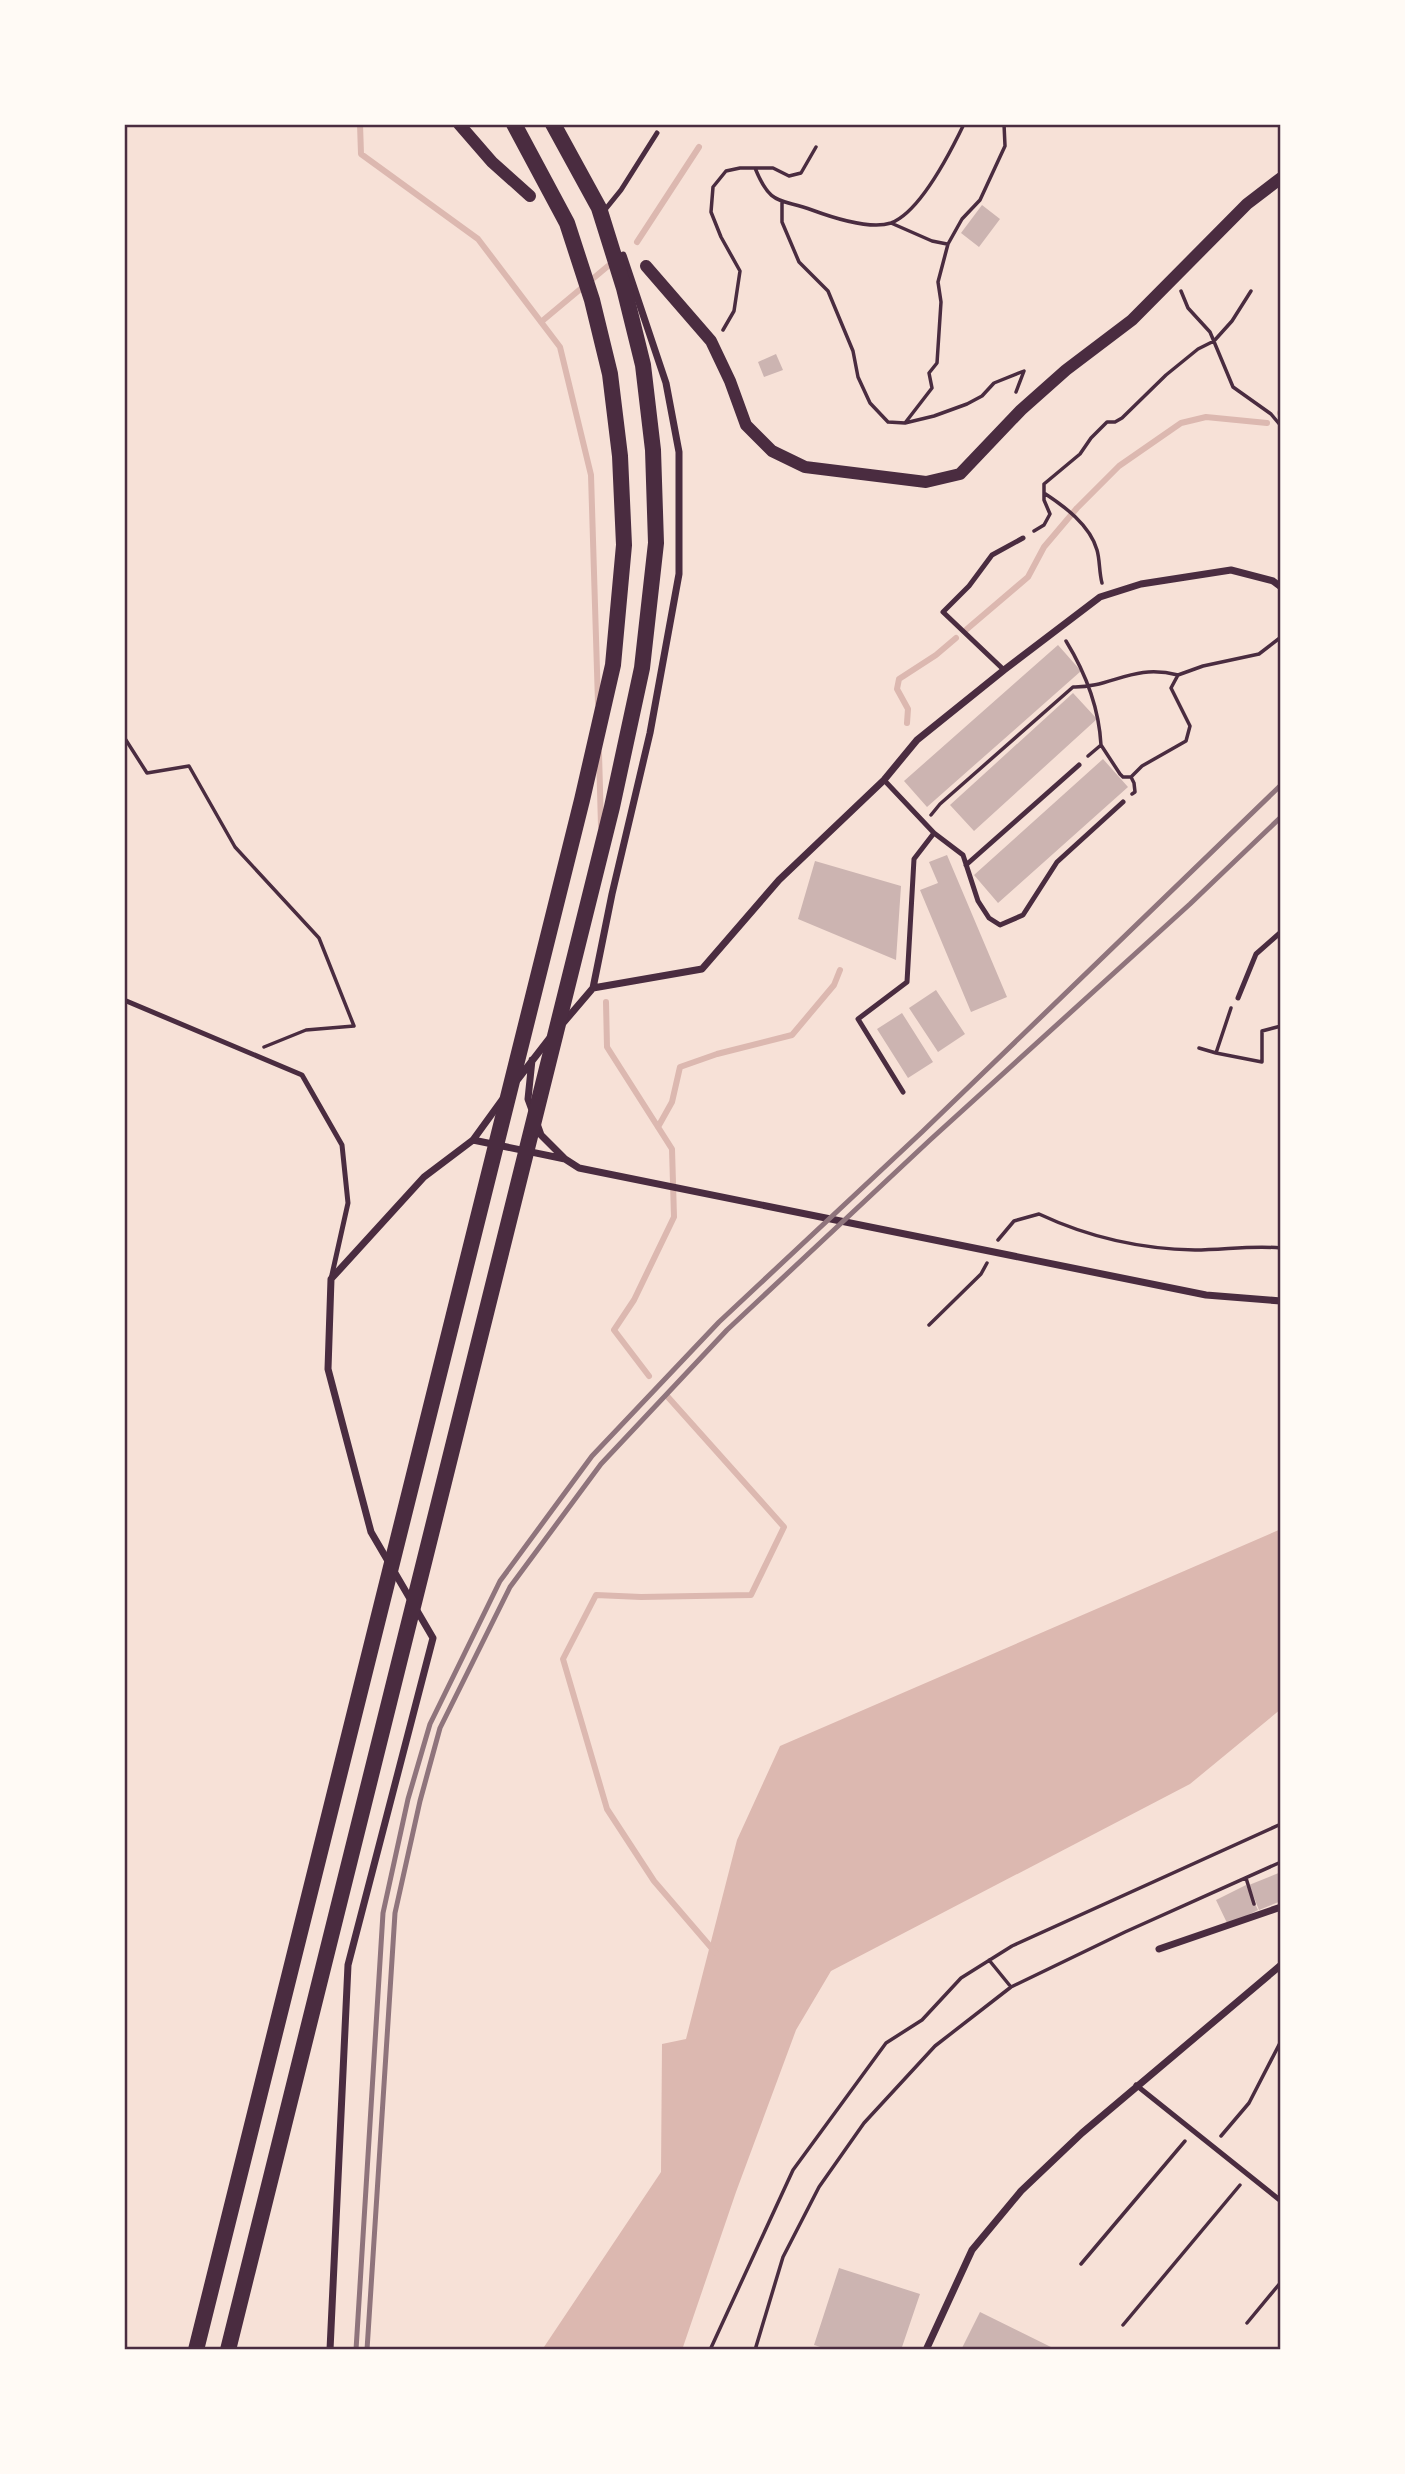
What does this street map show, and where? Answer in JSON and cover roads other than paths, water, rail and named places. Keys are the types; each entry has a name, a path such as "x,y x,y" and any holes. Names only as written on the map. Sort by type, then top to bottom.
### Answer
{"highway":[{"path":"196,2350 582,800 610,678 624,545 620,456 610,374 592,299 567,223 514,124"},
{"path":"228,2350 611,807 642,668 656,543 653,450 643,365 624,288 599,208 553,124"}],"street":[{"path":"459,124 492,162 530,196"},
{"path":"646,266 711,341 730,381 746,425 772,451 805,467 926,481 960,474 1021,410 1066,370 1132,320 1247,204 1281,178"},
{"path":"330,2350 348,1965 433,1637 371,1532 328,1368 331,1279 424,1177 473,1140 532,1059 593,988 650,733 679,573 679,452 666,383 623,255"},
{"path":"593,988 702,969 779,880 884,780 917,740 1100,597 1141,584 1231,570 1273,581 1281,587"},
{"path":"532,1059 528,1099 541,1135 565,1159 579,1168 1206,1295 1281,1301"},
{"path":"473,1140 565,1159"},
{"path":"1159,1949 1281,1907"},
{"path":"926,2350 972,2250 1021,2191 1136,2085 1281,1965"}],"lane":[{"path":"605,244 596,221 621,190 657,133"},
{"path":"1004,670 943,612 969,586 992,555 1023,538"},
{"path":"966,864 1079,765"},
{"path":"884,780 934,833 963,855 978,901 989,918 1000,925 1023,915 1057,862 1123,802"},
{"path":"904,1093 858,1019 907,982 914,859 934,833"},
{"path":"1238,998 1256,954 1281,932"},
{"path":"124,1000 302,1075 342,1145 348,1203 331,1279"},
{"path":"1136,2085 1281,2201"}],"waterway":[{"path":"360,124 361,154 478,239 560,347 591,475 598,703"},
{"path":"637,242 699,147"},
{"path":"541,322 608,266"},
{"path":"967,629 1028,577 1044,547 1077,508 1119,466 1181,423 1206,417 1267,423"},
{"path":"907,723 908,709 897,689 899,679 936,655 956,638"},
{"path":"599,753 601,826"},
{"path":"658,1127 672,1102 680,1067 717,1054 792,1035 834,985 840,970"},
{"path":"606,1002 607,1047 672,1149 674,1217 634,1300 614,1330 649,1376"},
{"path":"667,1396 784,1527 751,1595 596,1595 563,1659 607,1809 654,1881 715,1952"}],"railway":[{"path":"356,2350 383,1913 408,1799 430,1724 500,1581 592,1456 719,1322 922,1132 1281,785"},
{"path":"367,2350 395,1913 420,1801 440,1728 510,1587 601,1464 727,1330 1281,817"}]}
